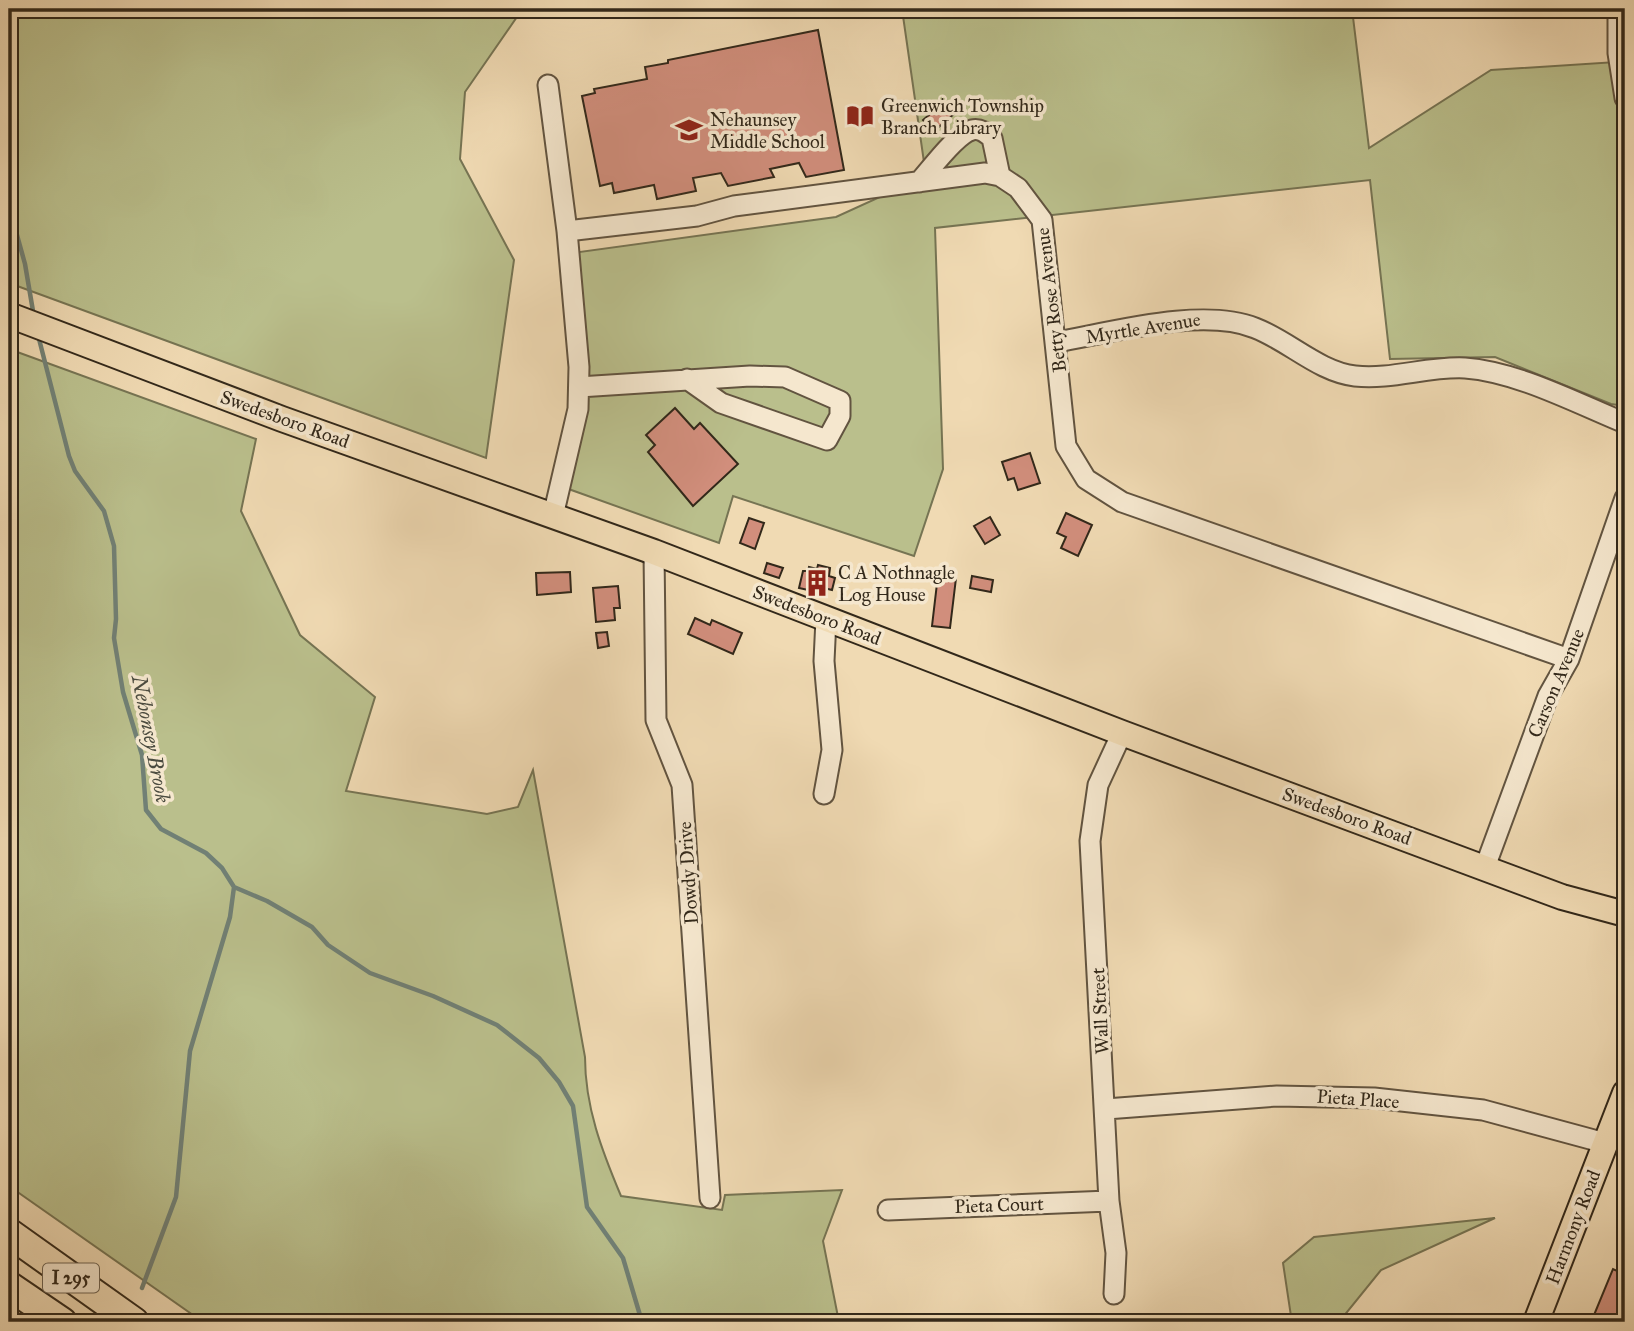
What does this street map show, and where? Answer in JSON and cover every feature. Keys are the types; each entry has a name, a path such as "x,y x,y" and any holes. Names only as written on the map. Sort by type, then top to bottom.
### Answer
{"highway":[{"name":"I 295","path":"9,1233 134,1322"},
{"name":"I 295","path":"9,1286 62,1322"}],"main road":[{"name":"Swedesboro Road","path":"12,316 282,419 654,552 1122,733 1562,897 1625,914"},
{"name":"Harmony Road","path":"1536,1322 1625,1093"}],"street":[{"path":"1618,9 1618,53 1625,98"},
{"path":"548,85 566,231 579,387 578,409 553,516"},
{"path":"566,231 697,216 734,206 919,182 985,173 1000,176 992,138 982,130 970,130 954,142 919,182"},
{"name":"Betty Rose Avenue","path":"1000,176 1018,187 1042,220 1066,446 1086,480 1122,502 1569,659"},
{"name":"Myrtle Avenue","path":"1057,342 1214,318 1255,328 1305,353 1328,369 1341,373 1382,377 1438,368 1493,372 1625,423"},
{"path":"579,387 687,379 785,377 840,401 841,416 827,440 721,403 687,379"},
{"name":"Carson Avenue","path":"1485,867 1548,695 1569,659 1625,498"},
{"name":"Dowdy Drive","path":"654,552 655,706 660,734 682,785 710,1198"},
{"path":"824,794 832,750 824,661 826,619"},
{"name":"Wall Street","path":"1114,1294 1116,1253 1110,1201 1091,827 1098,785 1122,733"},
{"name":"Pieta Place","path":"1106,1109 1277,1096 1340,1096 1483,1110 1605,1143"},
{"name":"Pieta Court","path":"888,1210 1110,1201"}],"green space":[{"path":"9,9 553,9 519,14 465,92 460,159 514,260 486,458 9,283"},
{"path":"902,9 1352,9 1369,148 1491,70 1616,62 1625,155 1625,406 1611,404 1495,357 1390,359 1370,180 935,228 943,469 914,556 733,496 719,543 563,487 583,390 572,253 836,217 926,176"},
{"path":"9,349 256,439 241,511 300,635 375,697 346,791 487,814 518,807 533,770 585,1057 591,1111 621,1196 722,1210 725,1195 842,1190 823,1241 839,1322 203,1322 9,1186"},
{"path":"1495,1218 1381,1270 1339,1322 1275,1322 1291,1316 1283,1263 1314,1237"}],"building":[{"path":"818,30 844,170 806,177 799,163 770,169 774,177 728,186 721,173 693,178 696,191 657,199 654,185 614,193 612,183 600,186 582,96 595,93 594,89 647,79 645,67 668,63 668,60"},
{"path":"944,102 954,114 933,132 923,120"},
{"path":"675,408 694,429 700,423 738,464 693,506 648,452 655,445 646,435"},
{"path":"1030,453 1040,483 1018,490 1014,478 1008,480 1002,462"},
{"path":"1066,513 1092,525 1078,556 1061,548 1066,537 1057,533"},
{"path":"990,517 1000,535 985,544 974,526"},
{"path":"749,518 764,523 755,549 740,543"},
{"path":"767,563 783,568 779,578 764,573"},
{"name":"C A Nothnagle Log House","path":"818,565 830,568 829,576 835,578 832,590 824,588 822,593 799,588 803,571 808,571 809,567 817,569"},
{"path":"570,572 571,592 537,595 536,573"},
{"path":"938,575 956,578 950,628 932,626"},
{"path":"972,576 993,580 991,592 970,588"},
{"path":"618,586 620,608 614,608 615,620 596,622 593,588"},
{"path":"695,618 710,625 712,620 742,633 733,654 688,634"},
{"path":"607,632 609,646 598,648 596,633"},
{"path":"1625,1253 1625,1298 1615,1322 1610,1322 1594,1315 1613,1269 1617,1271"}],"waterway":[{"name":"Nehonsey Brook","path":"9,206 25,264 34,317"},
{"name":"Nehonsey Brook","path":"38,335 69,456 75,471 104,511 114,546 114,638 123,692 142,755 146,810 161,829 206,853 222,868 234,887 230,917 190,1051 176,1197 142,1288"},
{"path":"234,887 267,901 312,927 328,945 370,973 433,996 497,1025 539,1058 559,1082 573,1106 587,1207 623,1258 642,1322"}],"place":[{"name":"Greenwich Township Branch Library","path":"860,116"},
{"name":"Nehaunsey Middle School","path":"689,130"},
{"name":"C A Nothnagle Log House","path":"817,583"}]}
